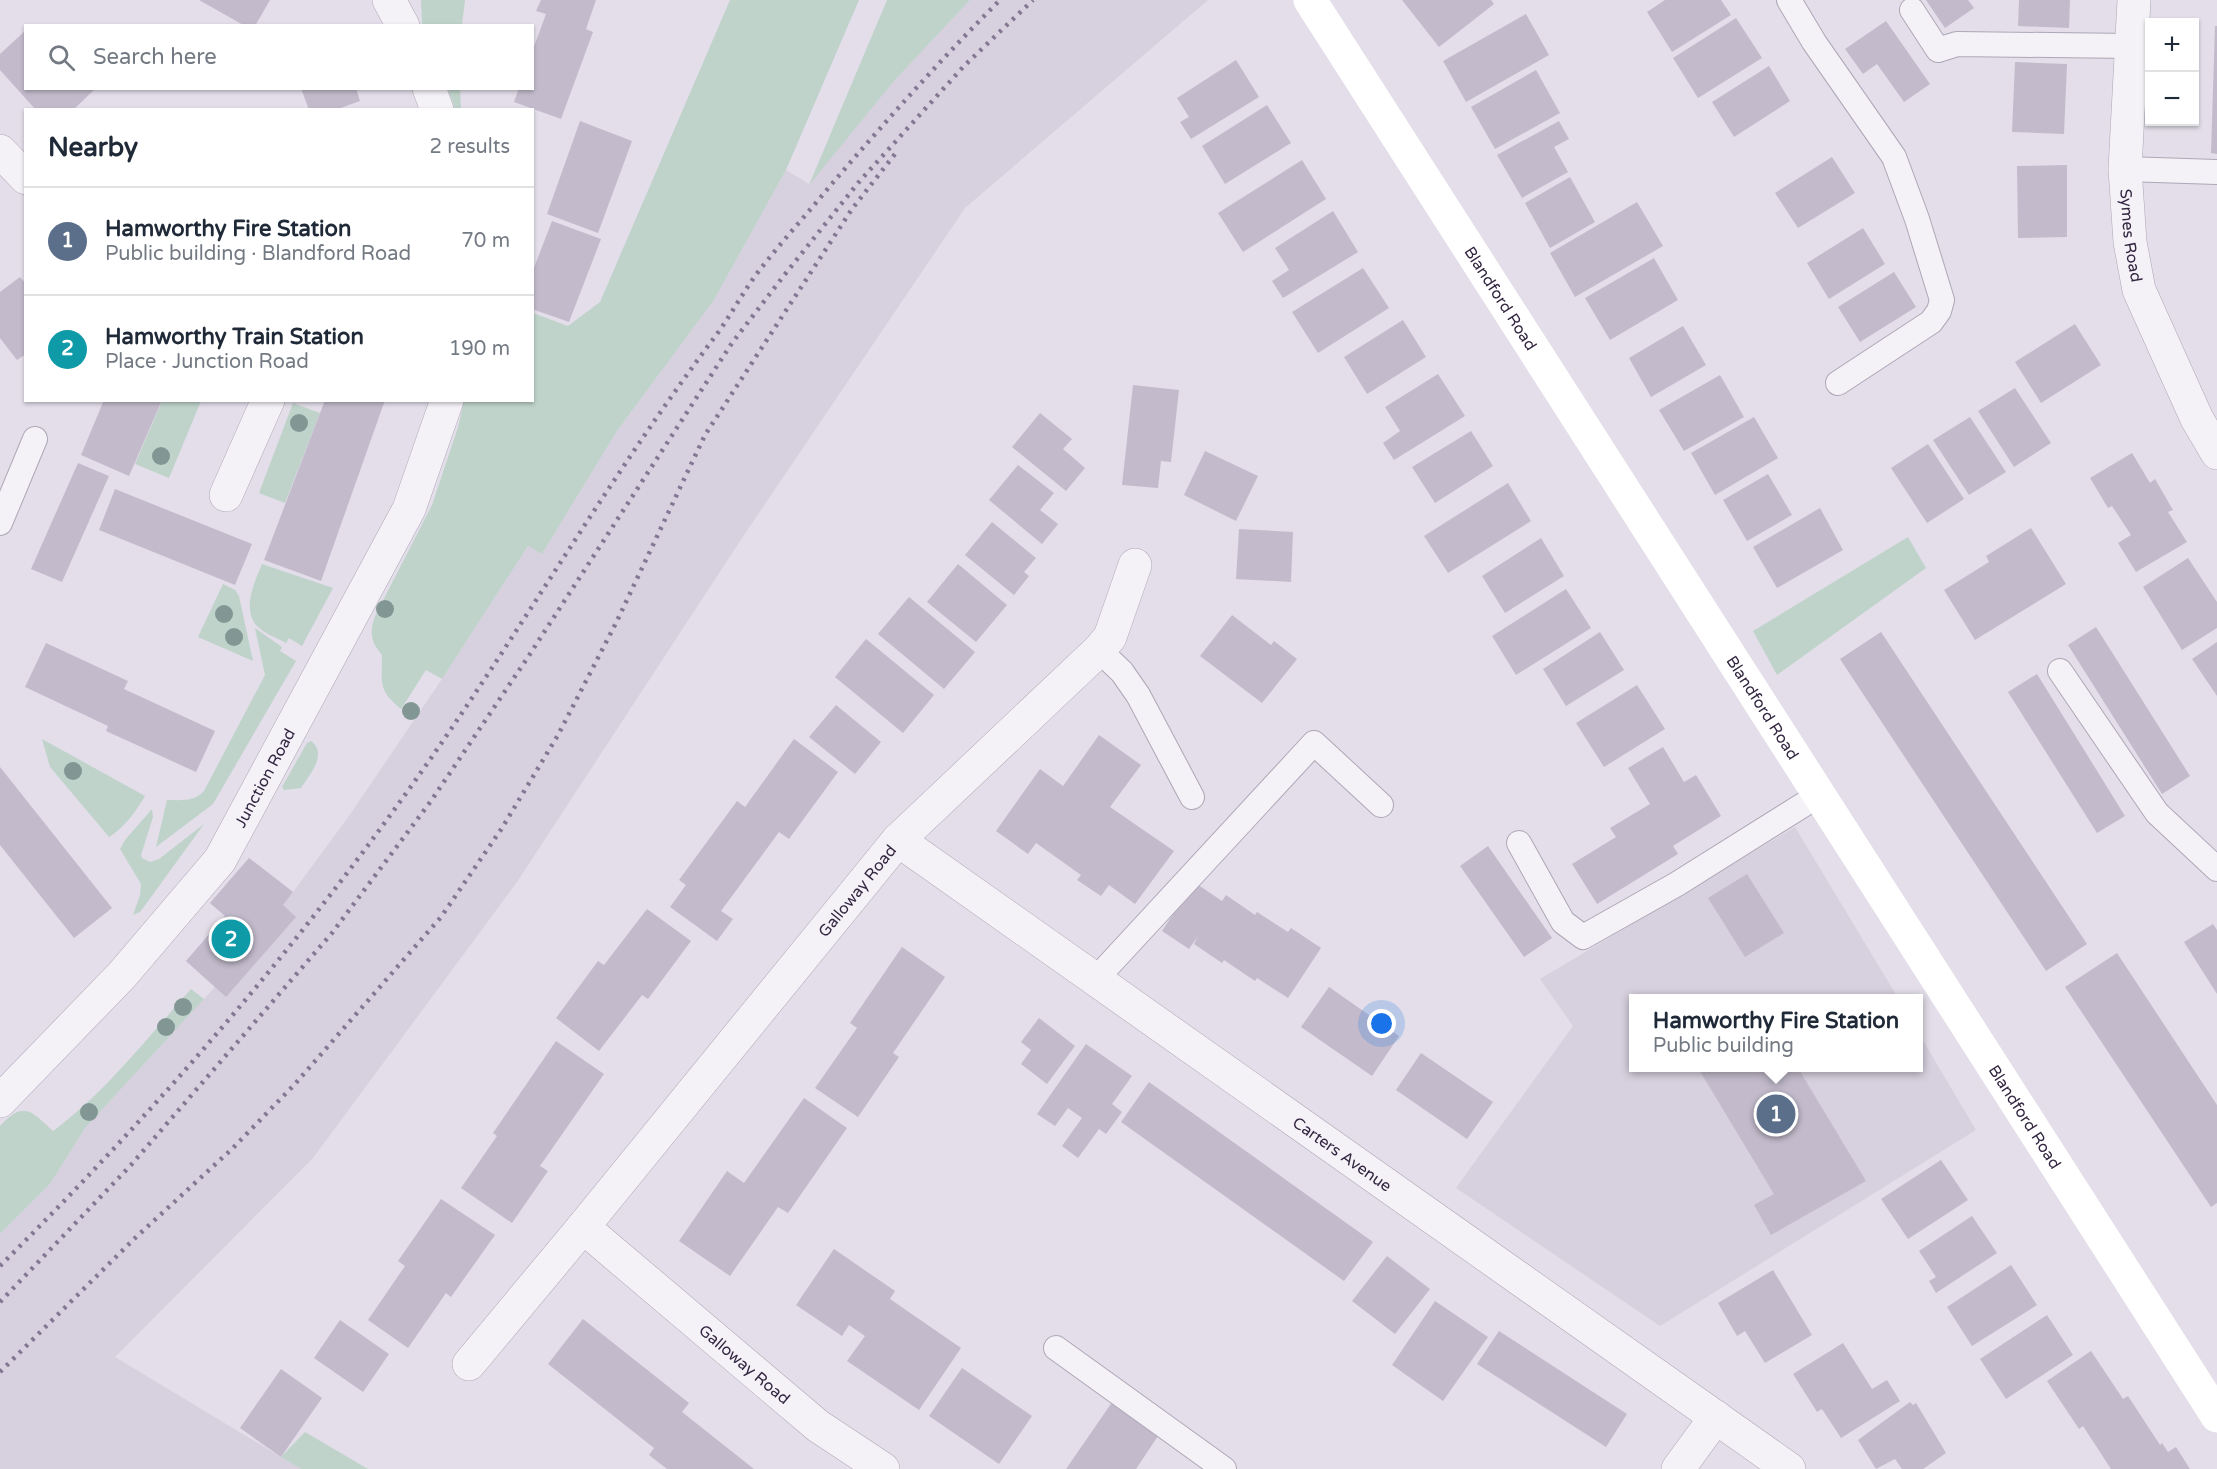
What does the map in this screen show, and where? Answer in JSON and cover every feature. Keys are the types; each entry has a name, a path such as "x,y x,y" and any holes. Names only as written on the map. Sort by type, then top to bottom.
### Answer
{"main road":[{"name":"Blandford Road","path":"1310,0 2217,1416"}],"street":[{"path":"389,0 402,24"},
{"name":"Symes Road","path":"2134,0 2125,169 2130,242 2139,290 2197,419 2217,453"},
{"path":"430,90 436,108"},
{"path":"0,151 24,176"},
{"path":"226,495 267,402"},
{"name":"Junction Road","path":"0,1101 122,975 220,860 409,509 446,402"},
{"name":"Galloway Road","path":"469,1364 897,840 1099,650 1110,636 1136,565"},
{"name":"Carters Avenue","path":"897,840 1789,1469"},
{"name":"Galloway Road","path":"583,1227 818,1426 883,1469"},
{"path":"1678,1469 1716,1417"}],"lane":[{"path":"1789,0 1814,42 1894,157 1917,219 1942,300 1931,322 1838,382"},
{"path":"1912,10 1938,50 1957,44 2132,46"},
{"path":"2125,169 2217,172"},
{"path":"0,523 35,439"},
{"path":"1099,650 1122,672 1138,695 1192,797"},
{"path":"2060,671 2157,813 2217,869"},
{"path":"1095,980 1314,743 1381,805"},
{"path":"1519,843 1563,922 1583,937 1677,884 1819,795"},
{"path":"1056,1348 1224,1469"}],"shaded area":[{"path":"970,0 1208,0 965,208 742,538 517,882 313,1158 115,1357 301,1469 0,1469 0,1234 50,1184 85,1128 215,987 186,961 225,916 210,903 249,858 293,892 349,816 442,679 528,546 542,554 617,431 714,300 786,170 809,184 894,81"},
{"path":"1795,827 1896,994 1629,994 1629,1072 1923,1072 1923,1041 1976,1130 1660,1326 1456,1188 1573,1026 1540,979"}],"green space":[{"path":"421,0 465,0 462,24 422,24"},
{"path":"730,0 859,0 786,170 714,300 617,431 542,554 528,546 442,679 426,670 401,709 388,697 383,686 382,655 373,641 372,627 375,616 432,505 458,427 464,402 534,402 534,313 568,326 600,302"},
{"path":"887,0 970,0 894,81 809,185"},
{"path":"448,90 460,90 461,108 455,108"},
{"path":"162,402 201,402 169,478 135,464"},
{"path":"293,403 320,413 285,503 259,493"},
{"path":"1908,537 1926,568 1777,675 1753,631"},
{"path":"262,564 333,588 302,646 289,638 286,643 266,633 256,625 252,618 251,594"},
{"path":"223,584 235,590 239,596 253,661 198,637"},
{"path":"255,628 282,647 280,651 296,661 213,804 156,847 167,800 192,799 204,791 265,675"},
{"path":"42,739 145,796 120,829 109,837 50,767"},
{"path":"311,741 318,752 313,770 301,788 284,790 282,787 307,743"},
{"path":"152,809 153,817 141,855 150,862 159,859 204,824 140,912 133,915 141,884 120,849"},
{"path":"191,989 204,999 85,1128 50,1184 0,1234 0,1126 15,1113 27,1111 53,1131 109,1082"},
{"path":"305,1432 368,1469 301,1469 281,1457"}],"building":[{"path":"199,0 270,0 256,24 241,24"},
{"path":"541,0 596,0 586,29 593,32 561,119 514,102 518,90 534,90 534,47 546,14 536,11"},
{"path":"1402,0 1491,0 1494,4 1439,47"},
{"path":"1665,0 1721,0 1731,15 1672,52 1647,12"},
{"path":"1926,0 1968,0 1974,8 1945,28"},
{"path":"2019,0 2070,0 2069,28 2018,26"},
{"path":"1526,14 1549,55 1466,102 1443,61"},
{"path":"1736,18 1762,58 1698,98 1673,58"},
{"path":"1886,21 1930,84 1904,102 1877,64 1863,74 1845,49"},
{"path":"2215,26 2217,26 2217,154 2211,153"},
{"path":"24,32 24,90 94,90 75,108 34,108 0,70 0,54"},
{"path":"1236,60 1259,97 1191,139 1180,122 1189,117 1177,98"},
{"path":"2015,62 2067,64 2064,134 2012,132"},
{"path":"1769,66 1790,101 1734,137 1712,102"},
{"path":"1536,70 1560,113 1495,149 1471,107"},
{"path":"302,90 357,90 360,101 341,108 308,108"},
{"path":"1267,105 1291,143 1225,184 1202,146"},
{"path":"580,121 632,141 598,233 547,214"},
{"path":"1559,121 1569,139 1554,147 1568,172 1522,198 1497,155"},
{"path":"1832,157 1855,193 1798,228 1775,193"},
{"path":"1302,160 1326,199 1243,252 1218,213"},
{"path":"2067,165 2067,237 2018,238 2017,166"},
{"path":"1570,177 1595,222 1550,248 1525,203"},
{"path":"1637,202 1663,246 1575,297 1550,253"},
{"path":"1333,211 1358,252 1283,298 1272,281 1289,270 1275,248"},
{"path":"552,221 601,239 569,322 534,310 534,268"},
{"path":"1863,228 1885,264 1829,299 1807,263"},
{"path":"1654,258 1678,300 1610,340 1585,298"},
{"path":"1363,268 1389,308 1318,353 1292,312"},
{"path":"1894,272 1916,307 1860,342 1838,307"},
{"path":"20,277 24,282 24,355 17,360 0,338 0,292"},
{"path":"1403,320 1426,357 1367,394 1344,357"},
{"path":"2075,324 2101,365 2041,403 2015,362"},
{"path":"1683,326 1706,365 1651,397 1629,358"},
{"path":"1438,374 1465,416 1394,460 1383,443 1400,431 1385,407"},
{"path":"1720,375 1744,417 1684,451 1659,410"},
{"path":"1133,385 1179,390 1171,462 1161,461 1158,488 1122,485"},
{"path":"2015,388 2051,443 2014,467 1978,411"},
{"path":"103,402 161,402 129,476 81,455"},
{"path":"324,402 384,402 321,581 264,560"},
{"path":"1040,413 1072,439 1063,449 1085,468 1066,491 1012,447"},
{"path":"1754,417 1778,458 1715,495 1691,453"},
{"path":"1970,417 2006,472 1969,495 1933,440"},
{"path":"1471,431 1493,466 1435,503 1412,467"},
{"path":"1928,444 1964,499 1927,523 1891,468"},
{"path":"1205,451 1258,476 1236,521 1184,495"},
{"path":"2132,453 2150,483 2155,479 2173,510 2168,512 2187,542 2136,572 2118,543 2131,535 2112,506 2108,508 2090,478"},
{"path":"78,463 109,476 62,582 31,569"},
{"path":"1018,465 1054,493 1040,510 1058,524 1042,544 989,500"},
{"path":"1768,474 1792,515 1747,541 1723,500"},
{"path":"1508,483 1531,521 1448,573 1424,536"},
{"path":"115,489 252,544 235,585 99,530"},
{"path":"1820,508 1843,550 1777,588 1753,547"},
{"path":"992,522 1036,558 1024,572 1029,576 1014,595 965,555"},
{"path":"2031,528 2066,584 1975,640 1944,590 1989,562 1986,556"},
{"path":"1239,529 1293,532 1291,582 1236,579"},
{"path":"1541,538 1564,576 1505,613 1482,576"},
{"path":"2188,558 2217,602 2217,628 2182,650 2143,587"},
{"path":"958,564 1007,605 976,642 927,602"},
{"path":"1566,589 1591,628 1516,675 1492,636"},
{"path":"909,597 975,652 944,689 878,634"},
{"path":"1232,615 1271,645 1274,641 1297,659 1262,703 1200,656"},
{"path":"2096,627 2190,776 2162,794 2068,645"},
{"path":"1600,632 1624,670 1566,706 1543,669"},
{"path":"1881,632 2087,944 2046,971 1840,659"},
{"path":"866,639 934,695 903,733 835,677"},
{"path":"2217,642 2217,696 2192,659"},
{"path":"46,643 128,681 124,689 215,731 196,772 106,731 108,726 25,687"},
{"path":"2037,674 2125,816 2097,833 2008,692"},
{"path":"1637,685 1665,729 1604,767 1576,723"},
{"path":"836,705 881,742 855,774 809,737"},
{"path":"1099,735 1141,765 1110,807 1174,851 1135,904 1109,885 1101,896 1077,880 1081,875 1036,843 1028,854 996,831 1040,769 1063,786"},
{"path":"794,739 838,772 789,839 779,832 721,911 733,919 717,941 670,907 686,885 679,880 737,801 745,807"},
{"path":"1663,747 1684,782 1696,775 1721,816 1673,846 1678,854 1597,904 1572,864 1616,837 1610,828 1650,804 1628,768"},
{"path":"0,767 112,908 74,938 0,845"},
{"path":"1488,846 1552,938 1524,957 1460,866"},
{"path":"249,858 293,892 283,905 296,917 226,997 186,961 225,916 210,903"},
{"path":"1747,874 1784,933 1745,957 1708,898"},
{"path":"1194,882 1222,901 1226,895 1255,915 1257,912 1288,932 1291,928 1321,948 1288,998 1257,978 1255,981 1224,960 1222,963 1194,944 1198,936 1189,949 1162,931"},
{"path":"647,909 691,941 648,999 642,995 599,1051 556,1018 598,961 604,965"},
{"path":"2213,924 2217,930 2217,994 2184,942"},
{"path":"902,947 945,977 893,1053 899,1057 858,1117 815,1088 857,1028 850,1023"},
{"path":"2117,953 2217,1105 2217,1203 2211,1207 2065,987"},
{"path":"1329,987 1399,1036 1372,1076 1301,1027"},
{"path":"1039,1018 1075,1046 1047,1084 1021,1064 1031,1050 1021,1042"},
{"path":"556,1041 604,1074 540,1166 548,1171 512,1223 461,1188 497,1136 493,1133"},
{"path":"1086,1044 1132,1076 1112,1104 1122,1112 1106,1134 1099,1129 1078,1158 1062,1146 1082,1118 1068,1108 1055,1126 1037,1114"},
{"path":"1421,1053 1493,1102 1467,1139 1396,1090"},
{"path":"1700,1072 1800,1072 1866,1181 1771,1235 1754,1205 1774,1194"},
{"path":"1149,1082 1373,1242 1344,1281 1121,1122"},
{"path":"804,1098 847,1128 788,1213 778,1207 730,1276 679,1241 727,1171 744,1183"},
{"path":"1941,1160 1968,1200 1908,1239 1881,1199"},
{"path":"441,1199 495,1235 451,1297 446,1293 408,1348 368,1320 405,1266 398,1261"},
{"path":"1972,1216 1997,1253 1936,1293 1929,1281 1936,1277 1919,1251"},
{"path":"834,1249 895,1291 890,1299 961,1348 919,1410 847,1361 865,1336 849,1325 842,1336 796,1305"},
{"path":"1387,1256 1430,1289 1395,1334 1352,1301"},
{"path":"2011,1265 2037,1305 1972,1346 1947,1307"},
{"path":"1773,1270 1812,1335 1765,1363 1745,1331 1737,1336 1718,1303"},
{"path":"1435,1301 1488,1337 1443,1401 1392,1365"},
{"path":"2047,1315 2073,1355 2006,1399 1980,1359"},
{"path":"583,1319 689,1403 682,1412 754,1469 667,1469 649,1455 654,1448 548,1364"},
{"path":"340,1320 389,1354 363,1392 314,1358"},
{"path":"1499,1331 1627,1414 1606,1447 1477,1364"},
{"path":"1843,1343 1872,1389 1887,1380 1900,1401 1841,1438 1822,1409 1817,1412 1793,1374"},
{"path":"2091,1351 2123,1399 2128,1396 2160,1445 2162,1443 2168,1452 2176,1447 2190,1469 2111,1469 2083,1426 2079,1429 2047,1381"},
{"path":"962,1368 1032,1416 999,1464 929,1416"},
{"path":"281,1369 322,1398 281,1457 240,1428"},
{"path":"1115,1398 1162,1430 1136,1469 1066,1469"},
{"path":"1910,1402 1913,1405 1916,1403 1946,1453 1923,1469 1902,1469 1895,1459 1876,1469 1858,1440"}],"railway":[{"path":"0,1266 112,1151 166,1091 219,1031 321,907 370,843 455,723 639,443 723,326 756,275 892,115 1000,0"},
{"path":"0,1302 131,1165 332,933 431,801 528,657 732,343 858,183 964,66 1033,0"},
{"path":"0,1372 134,1239 233,1148 295,1084 441,917 502,828 558,735 616,623 705,435 852,209 895,154"}],"place":[{"name":"Hamworthy Train Station","path":"231,939"},
{"name":"Hamworthy Fire Station","path":"1776,1114"}]}
